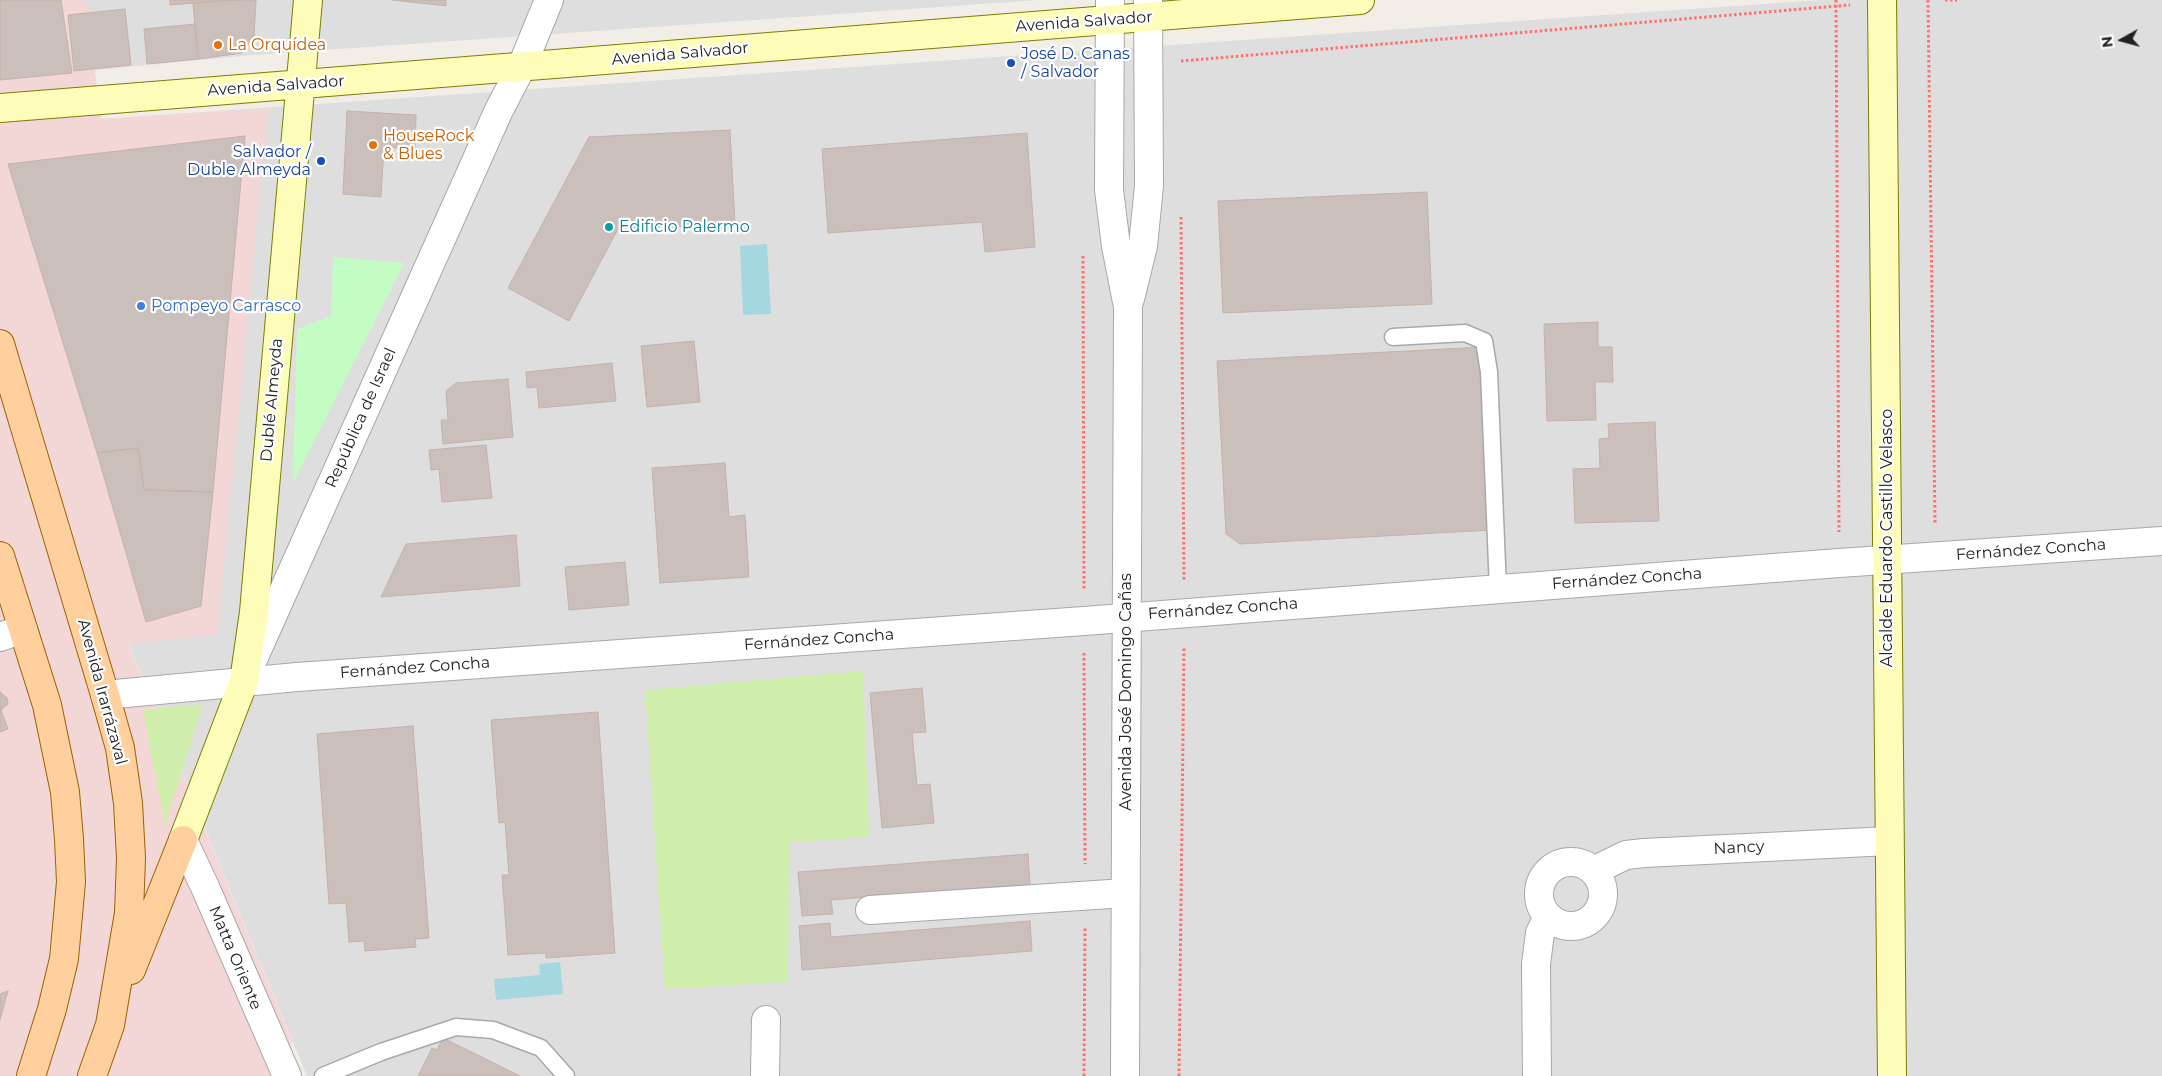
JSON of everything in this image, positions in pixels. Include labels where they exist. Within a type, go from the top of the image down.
[{"type":"main road","name":"Dublé Almeyda","points":[[244,681],[255,603],[308,0]]},
{"type":"main road","name":"Avenida Salvador","points":[[0,108],[522,66],[1110,10],[1360,0]]},
{"type":"main road","name":"Alcalde Eduardo Castillo Velasco","points":[[1882,0],[1892,1076]]},
{"type":"main road","name":"Avenida Irarrázaval","points":[[0,344],[120,748],[128,803],[131,858],[129,913],[110,1025],[92,1076]]},
{"type":"main road","points":[[0,556],[12,633],[47,705],[65,792],[71,882],[64,959],[52,1009],[31,1076]]},
{"type":"main road","name":"República de Israel","points":[[183,840],[244,681]]},
{"type":"main road","points":[[110,1025],[183,840]]},
{"type":"street","name":"República de Israel","points":[[244,681],[495,120],[522,66],[549,0]]},
{"type":"street","name":"Avenida José Domingo Cañas","points":[[1128,308],[1143,246],[1149,186],[1148,8]]},
{"type":"street","name":"Avenida José Domingo Cañas","points":[[1110,10],[1109,190],[1116,246],[1128,308],[1125,1076]]},
{"type":"street","name":"Fernández Concha","points":[[105,695],[244,681],[1084,621],[1839,563],[2162,541]]},
{"type":"street","name":"Matta Oriente","points":[[183,840],[287,1076]]},
{"type":"street","name":"Nancy","points":[[1593,871],[1626,855],[1644,853],[1889,841]]},
{"type":"street","points":[[1576,862],[1585,865],[1593,871],[1603,891],[1602,902],[1597,913],[1589,921],[1568,927],[1557,924],[1548,917],[1539,900],[1539,890],[1548,872],[1556,866],[1576,862]]},
{"type":"street","points":[[870,910],[1085,895],[1125,894]]},
{"type":"street","points":[[1537,1076],[1536,964],[1540,933],[1548,917]]},
{"type":"street","points":[[765,1076],[766,1020]]},
{"type":"lane","points":[[1393,337],[1465,333],[1484,341],[1489,372],[1498,589]]},
{"type":"lane","points":[[323,1076],[381,1052],[456,1027],[493,1030],[541,1048],[566,1076]]},
{"type":"path","points":[[1836,0],[1839,563]]},
{"type":"path","points":[[1928,0],[1936,556]]},
{"type":"path","points":[[1945,0],[1957,0]]},
{"type":"path","points":[[1180,71],[1180,61],[1836,6]]},
{"type":"path","points":[[1179,1076],[1184,613],[1181,209]]},
{"type":"path","points":[[1083,247],[1084,1076]]},
{"type":"shaded area","points":[[0,0],[1039,0],[253,55],[0,79]]},
{"type":"shaded area","points":[[0,0],[86,0],[101,119],[268,109],[217,635],[128,644],[292,1041],[278,1076],[0,1076]]},
{"type":"shaded area","points":[[1821,0],[2162,0],[2162,1076],[307,1076],[128,643],[0,126]]},
{"type":"green space","points":[[333,257],[404,263],[293,483],[297,329],[331,316]]},
{"type":"green space","points":[[863,671],[869,837],[789,842],[788,982],[665,989],[645,690]]},
{"type":"green space","points":[[203,704],[165,825],[143,710]]},
{"type":"water","points":[[767,244],[771,314],[743,315],[740,246]]},
{"type":"water","points":[[560,962],[563,994],[496,1000],[494,979],[540,975],[539,964]]},
{"type":"building","points":[[0,0],[61,0],[72,73],[0,80]]},
{"type":"building","points":[[170,0],[237,0],[170,5]]},
{"type":"building","points":[[256,0],[254,36],[242,53],[198,59],[193,3]]},
{"type":"building","points":[[392,0],[446,0],[446,6]]},
{"type":"building","points":[[125,9],[131,65],[74,71],[68,15]]},
{"type":"building","points":[[195,24],[198,59],[147,64],[144,29]]},
{"type":"building","points":[[347,111],[416,115],[415,149],[384,147],[381,197],[343,194]]},
{"type":"building","name":"Edificio Palermo","points":[[730,130],[735,224],[618,229],[569,321],[508,288],[589,137]]},
{"type":"building","points":[[1027,133],[1035,247],[985,252],[982,222],[828,233],[822,149]]},
{"type":"building","name":"Pompeyo Carrasco","points":[[245,136],[213,492],[144,490],[138,448],[97,453],[8,164]]},
{"type":"building","points":[[1427,192],[1432,304],[1223,313],[1218,201]]},
{"type":"building","points":[[1598,322],[1598,347],[1612,347],[1613,382],[1595,382],[1596,420],[1547,421],[1544,324]]},
{"type":"building","points":[[694,341],[700,402],[647,407],[641,346]]},
{"type":"building","points":[[1482,347],[1492,530],[1240,544],[1226,534],[1217,361]]},
{"type":"building","points":[[612,363],[616,401],[539,408],[537,387],[527,388],[526,372]]},
{"type":"building","points":[[508,379],[513,437],[443,444],[441,420],[448,420],[446,391],[456,383]]},
{"type":"building","points":[[1655,422],[1659,521],[1575,523],[1573,469],[1600,468],[1599,439],[1609,438],[1608,424]]},
{"type":"building","points":[[486,445],[492,498],[442,502],[439,469],[431,470],[429,450]]},
{"type":"building","points":[[138,448],[144,490],[213,492],[201,606],[146,622],[97,453]]},
{"type":"building","points":[[725,463],[729,517],[745,515],[749,577],[660,583],[652,468]]},
{"type":"building","points":[[516,535],[520,586],[381,597],[406,544]]},
{"type":"building","points":[[625,562],[629,605],[569,610],[565,567]]},
{"type":"building","points":[[922,688],[926,732],[912,733],[917,785],[930,784],[934,823],[882,828],[870,693]]},
{"type":"building","points":[[0,692],[7,698],[8,704],[1,710],[8,729],[0,732]]},
{"type":"building","points":[[598,712],[615,953],[546,958],[546,953],[508,955],[502,875],[509,875],[505,822],[499,823],[491,720]]},
{"type":"building","points":[[413,726],[429,938],[415,939],[416,947],[365,951],[364,941],[349,942],[346,903],[329,904],[317,734]]},
{"type":"building","points":[[1028,854],[1030,884],[831,900],[833,914],[802,916],[798,872]]},
{"type":"building","points":[[1030,921],[1032,951],[802,970],[799,926],[830,923],[831,937]]},
{"type":"building","points":[[8,991],[0,1020],[0,994]]},
{"type":"building","points":[[443,1038],[520,1076],[418,1076],[432,1048],[437,1050]]},
{"type":"place","name":"La Orquídea","points":[[218,45]]},
{"type":"place","name":"José D. Canas / Salvador","points":[[1011,63]]},
{"type":"place","name":"HouseRock & Blues","points":[[373,145]]},
{"type":"place","name":"Salvador / Duble Almeyda","points":[[321,161]]},
{"type":"place","name":"Edificio Palermo","points":[[609,227]]},
{"type":"place","name":"Pompeyo Carrasco","points":[[141,306]]}]
